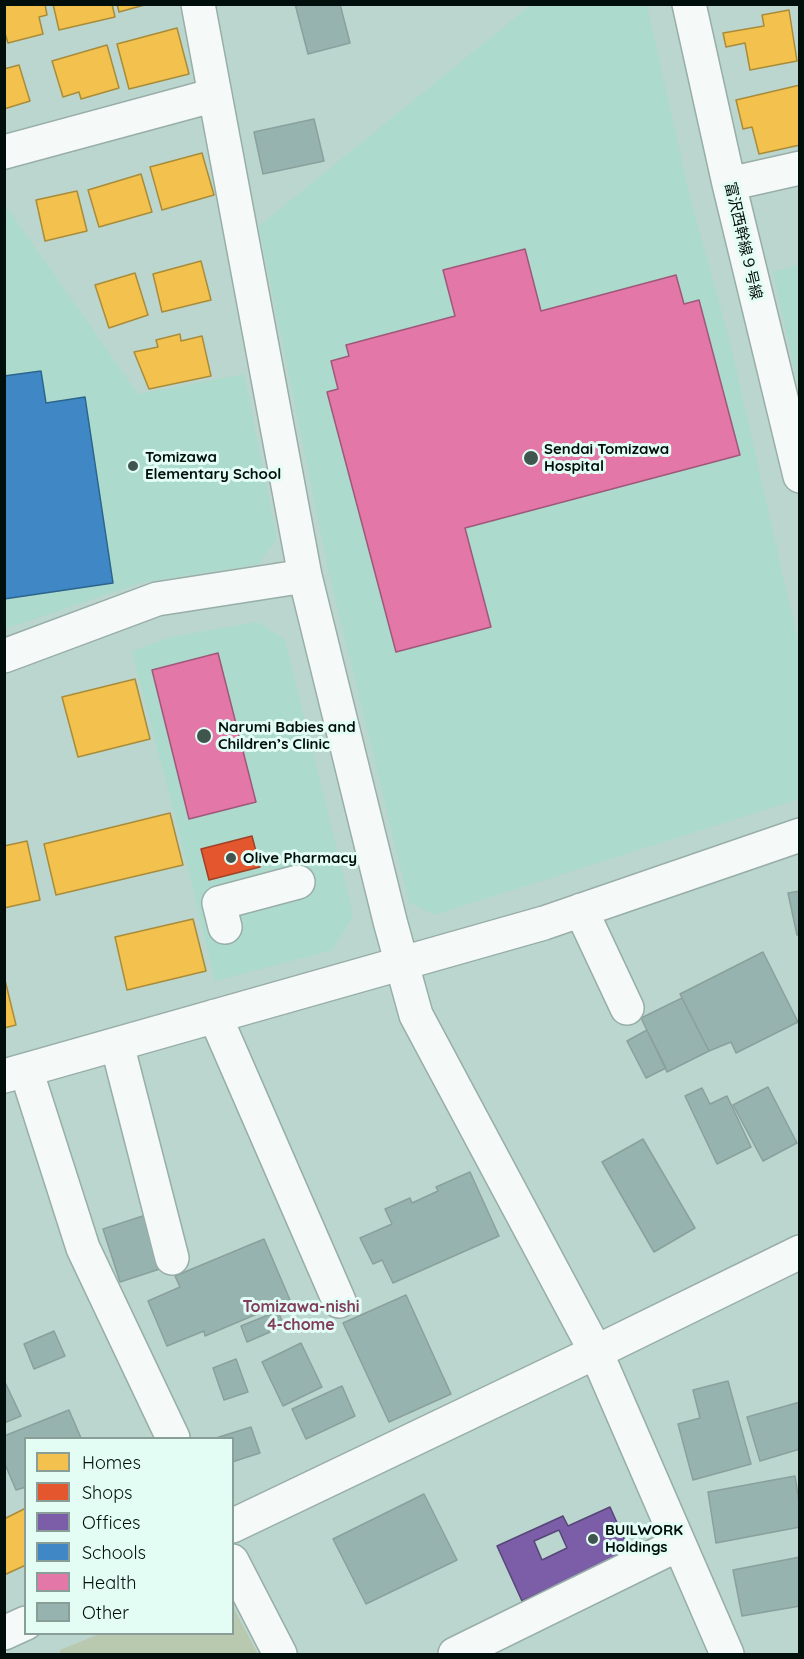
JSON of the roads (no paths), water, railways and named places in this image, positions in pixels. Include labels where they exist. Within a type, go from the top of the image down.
[{"type":"street","points":[[198,4],[305,576],[416,1015],[596,1352],[727,1654]]},
{"type":"street","name":"富沢西幹線９号線","points":[[689,4],[729,184],[800,476]]},
{"type":"street","points":[[4,152],[215,96]]},
{"type":"street","points":[[729,184],[800,168]]},
{"type":"street","points":[[4,656],[157,599],[305,576]]},
{"type":"street","points":[[173,1437],[83,1248],[15,1073],[544,923],[800,835]]},
{"type":"street","points":[[225,927],[219,903],[298,882]]},
{"type":"street","points":[[581,910],[627,1008]]},
{"type":"street","points":[[215,1016],[339,1301]]},
{"type":"street","points":[[117,1044],[172,1258]]},
{"type":"street","points":[[234,1525],[800,1252]]},
{"type":"street","points":[[455,1654],[679,1544]]},
{"type":"street","points":[[234,1564],[280,1654]]},
{"type":"street","points":[[4,1633],[24,1624]]},
{"type":"place","name":"Sendai Tomizawa Hospital","points":[[531,458]]},
{"type":"place","name":"Tomizawa Elementary School","points":[[133,466]]},
{"type":"place","name":"Narumi Babies and Children’s Clinic","points":[[204,736]]},
{"type":"place","name":"Olive Pharmacy","points":[[231,858]]},
{"type":"place","name":"BUILWORK Holdings","points":[[593,1539]]},
{"type":"district","name":"Tomizawa-nishi 4-chome","points":[[301,1316]]}]
